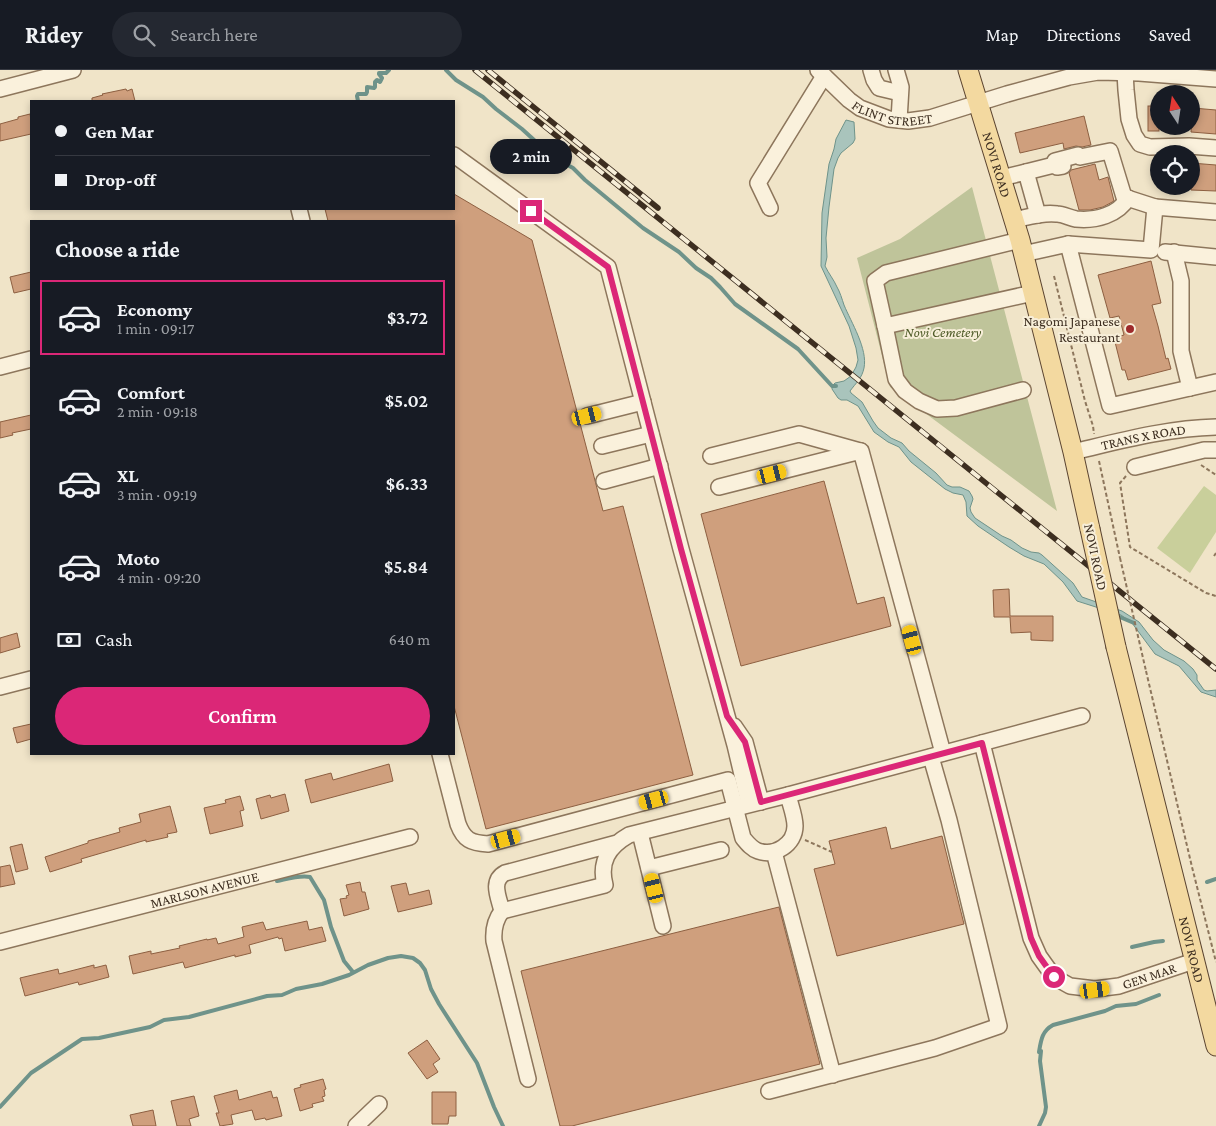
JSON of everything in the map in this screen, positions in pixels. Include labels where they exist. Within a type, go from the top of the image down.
[{"type":"main road","name":"NOVI ROAD","points":[[968,70],[1022,247],[1034,293],[1073,452],[1116,647],[1215,1041]]},
{"type":"street","points":[[0,89],[73,70]]},
{"type":"street","points":[[871,70],[879,88],[900,93]]},
{"type":"street","points":[[896,70],[901,87],[898,120]]},
{"type":"street","name":"FLINT STREET","points":[[821,73],[855,105],[877,115],[908,121],[930,118],[1069,77],[1109,71],[1216,79]]},
{"type":"street","points":[[1125,72],[1130,119],[1134,135],[1140,144],[1150,147],[1189,146],[1216,148]]},
{"type":"street","points":[[770,208],[758,183],[821,73]]},
{"type":"street","points":[[1001,178],[1054,165],[1057,167],[1079,162],[1080,157],[1110,151],[1124,197],[1155,207],[1216,212]]},
{"type":"street","points":[[455,156],[608,267],[727,716],[745,742],[748,805],[744,838],[756,850],[774,852],[789,842],[795,826],[788,795]]},
{"type":"street","points":[[1026,172],[1038,215]]},
{"type":"street","points":[[1014,220],[1038,215],[1057,214],[1077,219],[1098,217],[1116,212],[1128,198]]},
{"type":"street","points":[[1152,250],[1155,207]]},
{"type":"street","points":[[1068,244],[1110,406],[1216,382]]},
{"type":"street","points":[[1023,390],[956,408],[937,410],[905,392],[896,379],[876,281],[886,273],[1022,247],[1068,244],[1216,257]]},
{"type":"street","points":[[1174,252],[1181,281],[1181,351],[1190,388]]},
{"type":"street","points":[[885,326],[1034,293]]},
{"type":"street","points":[[0,367],[30,360]]},
{"type":"street","points":[[587,416],[643,402]]},
{"type":"street","name":"TRANS X ROAD","points":[[1073,452],[1172,431],[1196,427],[1216,427]]},
{"type":"street","points":[[602,446],[652,434]]},
{"type":"street","points":[[711,456],[799,434],[861,451]]},
{"type":"street","points":[[1135,466],[1204,450],[1216,450]]},
{"type":"street","points":[[719,488],[861,451]]},
{"type":"street","points":[[769,1090],[935,1048],[998,1026],[949,820],[937,755],[861,451]]},
{"type":"street","points":[[604,480],[660,466]]},
{"type":"street","points":[[0,687],[30,679]]},
{"type":"street","points":[[528,1079],[494,941],[493,932],[495,924],[497,917],[502,911],[605,885],[603,873],[605,860],[612,847],[629,836],[1082,716]]},
{"type":"street","name":"GEN MAR","points":[[982,743],[1031,938],[1039,956],[1054,977],[1070,986],[1095,990],[1119,986],[1194,961]]},
{"type":"street","points":[[440,755],[462,834],[469,840],[478,843],[488,844],[728,780],[748,805]]},
{"type":"street","points":[[640,833],[663,926]]},
{"type":"street","name":"MARLSON AVENUE","points":[[0,942],[410,838]]},
{"type":"street","points":[[502,911],[496,889],[501,875],[617,843]]},
{"type":"street","points":[[649,868],[721,850]]},
{"type":"street","points":[[774,852],[833,1075]]},
{"type":"street","points":[[356,1126],[379,1104]]},
{"type":"path","points":[[1054,276],[1085,402],[1093,426],[1120,558],[1216,962]]},
{"type":"path","points":[[1135,466],[1120,483],[1130,547],[1206,593],[1216,596]]},
{"type":"path","points":[[1214,556],[1216,552]]},
{"type":"path","points":[[793,834],[832,852]]},
{"type":"green space","name":"Novi Cemetery","points":[[972,187],[1057,511],[890,387],[857,258],[900,239]]},
{"type":"green space","points":[[1204,486],[1216,495],[1216,532],[1190,573],[1157,548]]},
{"type":"water","points":[[846,120],[854,122],[855,139],[841,153],[834,169],[826,238],[827,257],[825,266],[839,291],[864,353],[863,372],[850,391],[851,393],[862,402],[878,428],[891,438],[902,443],[947,485],[969,491],[973,499],[970,508],[975,518],[1022,548],[1042,555],[1073,583],[1082,597],[1122,611],[1139,622],[1153,640],[1164,650],[1184,661],[1193,669],[1197,675],[1197,680],[1204,690],[1216,690],[1216,697],[1201,692],[1179,666],[1155,654],[1132,623],[1121,615],[1077,601],[1063,582],[1044,564],[1024,556],[978,526],[967,516],[966,502],[963,495],[945,489],[911,462],[899,447],[874,432],[858,406],[847,400],[841,400],[832,389],[835,383],[844,381],[851,376],[858,360],[849,326],[821,266],[822,213],[829,164],[836,139]]},
{"type":"building","points":[[132,89],[135,100],[92,100],[92,98],[102,94]]},
{"type":"building","points":[[1148,106],[1150,106],[1150,131],[1148,131]]},
{"type":"building","points":[[1200,109],[1216,110],[1216,134],[1200,133]]},
{"type":"building","points":[[30,114],[30,134],[0,141],[0,124],[18,119],[18,117]]},
{"type":"building","points":[[1084,116],[1091,145],[1064,149],[1063,143],[1020,153],[1015,133]]},
{"type":"building","points":[[1095,164],[1099,180],[1108,177],[1114,201],[1103,207],[1079,210],[1069,173],[1071,170]]},
{"type":"building","points":[[1200,164],[1216,165],[1216,191],[1200,190]]},
{"type":"building","points":[[455,195],[532,240],[603,511],[623,506],[693,775],[486,829],[455,710],[455,220],[328,220],[325,210],[455,210]]},
{"type":"building","points":[[1151,261],[1161,303],[1152,305],[1166,359],[1168,358],[1171,369],[1128,380],[1125,370],[1122,370],[1114,338],[1124,335],[1119,316],[1110,318],[1098,275]]},
{"type":"building","points":[[30,272],[30,289],[14,293],[10,277]]},
{"type":"building","points":[[30,415],[30,429],[0,438],[0,422]]},
{"type":"building","points":[[824,481],[857,604],[884,597],[891,626],[741,666],[701,514]]},
{"type":"building","points":[[1009,589],[1010,616],[1053,616],[1053,641],[1031,640],[1031,632],[1011,633],[1010,617],[994,617],[993,590]]},
{"type":"building","points":[[17,633],[20,647],[0,653],[0,638]]},
{"type":"building","points":[[30,724],[30,739],[17,743],[13,728]]},
{"type":"building","points":[[389,764],[393,781],[311,803],[305,780],[331,773],[333,780]]},
{"type":"building","points":[[285,794],[289,811],[261,819],[256,799],[270,795],[271,798]]},
{"type":"building","points":[[240,796],[244,810],[240,811],[243,826],[210,834],[204,808],[226,803],[225,800]]},
{"type":"building","points":[[170,806],[177,832],[167,834],[168,837],[146,842],[146,840],[81,859],[82,862],[50,872],[45,857],[88,843],[88,841],[120,832],[119,828],[141,822],[139,814]]},
{"type":"building","points":[[886,827],[891,849],[942,836],[964,924],[837,956],[814,869],[835,864],[829,841]]},
{"type":"building","points":[[22,844],[28,869],[16,872],[10,847]]},
{"type":"building","points":[[10,865],[15,884],[0,887],[0,867]]},
{"type":"building","points":[[360,882],[362,892],[365,892],[369,909],[344,916],[340,899],[347,898],[346,896],[349,895],[346,885]]},
{"type":"building","points":[[406,883],[409,895],[429,890],[432,904],[398,912],[391,886]]},
{"type":"building","points":[[779,907],[820,1064],[572,1126],[560,1126],[521,971]]},
{"type":"building","points":[[307,921],[309,930],[322,927],[326,941],[285,951],[282,938],[279,939],[278,937],[249,945],[251,953],[235,957],[235,955],[185,968],[183,962],[133,974],[129,956],[151,951],[151,954],[180,948],[179,946],[207,939],[216,938],[218,944],[244,937],[242,927],[263,922],[266,930]]},
{"type":"building","points":[[94,965],[94,968],[106,965],[109,977],[79,985],[78,982],[25,996],[20,978],[58,969],[59,974]]},
{"type":"building","points":[[427,1040],[440,1059],[433,1064],[438,1072],[427,1079],[408,1053]]},
{"type":"building","points":[[323,1079],[326,1089],[324,1090],[325,1096],[322,1097],[324,1101],[312,1104],[313,1107],[300,1111],[294,1089],[301,1087],[300,1085]]},
{"type":"building","points":[[237,1090],[239,1100],[271,1091],[273,1098],[277,1097],[282,1116],[266,1120],[265,1118],[255,1120],[252,1110],[231,1115],[233,1124],[220,1126],[216,1113],[219,1113],[214,1096]]},
{"type":"building","points":[[432,1092],[456,1092],[456,1116],[449,1116],[448,1124],[432,1124]]},
{"type":"building","points":[[194,1096],[199,1116],[189,1119],[191,1126],[177,1126],[171,1101]]},
{"type":"building","points":[[153,1110],[156,1126],[133,1126],[130,1115]]},
{"type":"waterway","points":[[358,100],[358,94],[366,94],[367,87],[374,88],[375,82],[377,80],[380,82],[382,78],[379,73],[386,73],[389,70]]},
{"type":"waterway","points":[[446,70],[456,80],[483,97],[544,149],[573,168],[643,228],[679,252],[696,268],[711,278],[735,304],[798,349],[832,386],[836,386]]},
{"type":"waterway","points":[[1115,615],[1134,623]]},
{"type":"waterway","points":[[277,881],[297,877],[310,877],[324,900],[331,927],[344,961],[353,972]]},
{"type":"waterway","points":[[1207,882],[1216,879]]},
{"type":"waterway","points":[[1132,947],[1163,941]]},
{"type":"waterway","points":[[0,1107],[31,1073],[82,1039],[99,1038],[150,1027],[164,1020],[189,1017],[267,996],[282,995],[296,989],[322,984],[349,975],[368,965],[388,958],[401,956],[413,958],[425,970],[431,989],[439,1004],[477,1063],[503,1126]]},
{"type":"waterway","points":[[1039,1126],[1046,1107],[1040,1061],[1041,1051],[1039,1052],[1041,1040],[1046,1030],[1053,1025],[1105,1011],[1116,1006],[1136,1004],[1159,995]]},
{"type":"railway","points":[[475,70],[1216,669]]},
{"type":"railway","points":[[488,70],[658,208]]},
{"type":"place","name":"Nagomi Japanese Restaurant","points":[[1130,329]]},
{"type":"route","points":[[531,211],[608,267],[681,549],[727,716],[745,742],[761,802],[982,743],[1031,938],[1039,956],[1054,977]]}]
